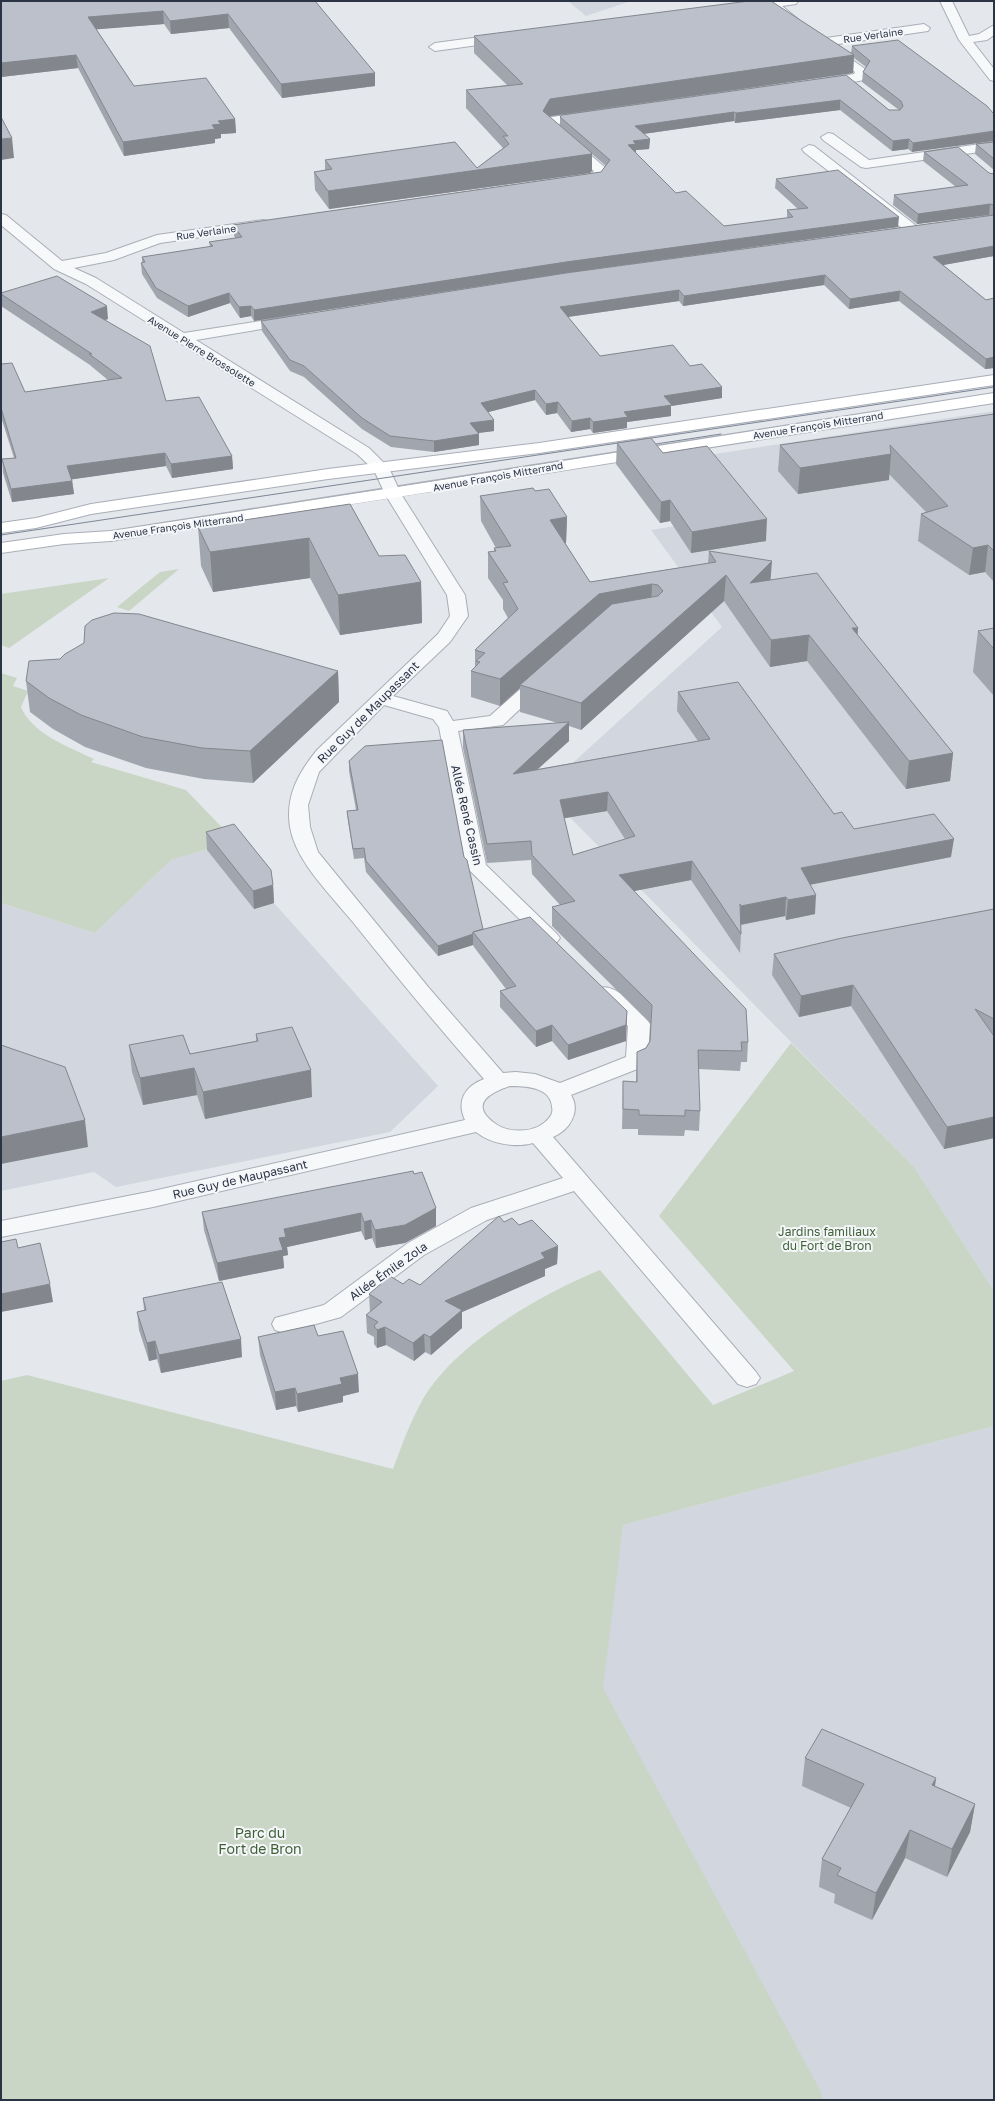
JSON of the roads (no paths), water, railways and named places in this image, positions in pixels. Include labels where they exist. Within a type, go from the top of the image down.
[{"type":"street","points":[[756,6],[792,1]]},
{"type":"street","points":[[946,1],[965,40],[994,77]]},
{"type":"street","name":"Rue Verlaine","points":[[771,4],[862,71],[859,77],[849,79]]},
{"type":"street","name":"Rue Verlaine","points":[[823,42],[924,28]]},
{"type":"street","points":[[965,40],[983,36],[994,29]]},
{"type":"street","points":[[435,47],[513,37]]},
{"type":"street","points":[[810,84],[849,79],[860,88]]},
{"type":"street","points":[[564,182],[595,178],[602,171],[551,128],[556,120],[604,114]]},
{"type":"street","points":[[828,137],[866,164],[994,146]]},
{"type":"street","points":[[809,149],[914,231]]},
{"type":"street","points":[[960,151],[972,160]]},
{"type":"street","name":"Avenue Pierre Brossolette","points":[[1,218],[59,266],[91,281],[363,451],[381,468],[393,494]]},
{"type":"street","name":"Rue Verlaine","points":[[59,266],[109,257],[157,238],[274,222]]},
{"type":"street","points":[[874,236],[929,229]]},
{"type":"street","points":[[180,338],[308,318]]},
{"type":"street","name":"Avenue François Mitterrand","points":[[1,528],[36,523],[91,509],[381,468],[539,448],[994,380]]},
{"type":"street","name":"Avenue François Mitterrand","points":[[1,548],[64,539],[111,536],[393,494],[548,467],[994,398]]},
{"type":"street","name":"Rue Guy de Maupassant","points":[[393,494],[456,595],[459,616],[444,638],[380,698],[324,754],[310,771],[298,805],[300,827],[308,853],[421,993],[498,1081]]},
{"type":"street","points":[[380,698],[440,715],[448,727],[496,721],[553,670]]},
{"type":"street","name":"Allée René Cassin","points":[[448,727],[476,867],[566,954]]},
{"type":"street","points":[[557,1092],[637,1061],[639,1024],[594,981]]},
{"type":"street","points":[[508,1079],[531,1080],[550,1087],[557,1092],[562,1100],[564,1108],[562,1116],[558,1124],[539,1135],[517,1138],[505,1137],[485,1130],[472,1116],[471,1108],[473,1099],[487,1086],[498,1081],[508,1079]]},
{"type":"street","name":"Rue Guy de Maupassant","points":[[1,1229],[153,1199],[478,1124]]},
{"type":"street","points":[[539,1135],[747,1378]]},
{"type":"street","name":"Allée Émile Zola","points":[[284,1324],[332,1311],[416,1249],[479,1214],[579,1181]]},
{"type":"tram line","points":[[1,535],[994,387]]},
{"type":"tram line","points":[[656,444],[721,434]]},
{"type":"park label","name":"Jardins familiaux du Fort de Bron","points":[[827,1238]]},
{"type":"park label","name":"Parc du Fort de Bron","points":[[260,1840]]}]
